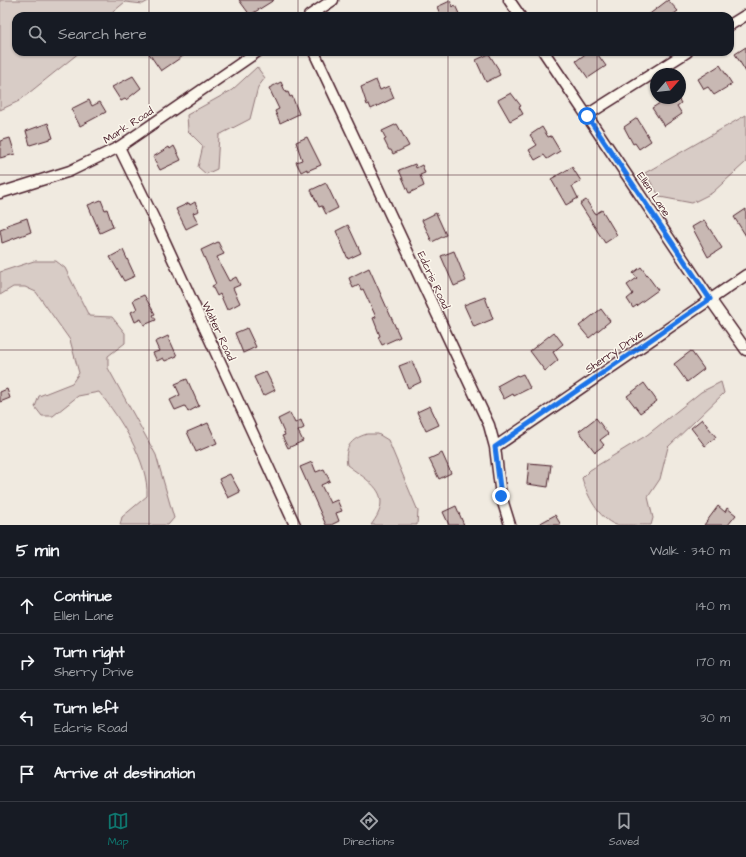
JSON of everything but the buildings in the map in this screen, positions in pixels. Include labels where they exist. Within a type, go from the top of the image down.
[{"type":"street","points":[[315,12],[332,0]]},
{"type":"street","points":[[509,0],[517,12]]},
{"type":"street","points":[[734,22],[746,15]]},
{"type":"street","name":"Mark Road","points":[[0,193],[70,171],[119,147],[251,56]]},
{"type":"street","name":"Edcris Road","points":[[316,56],[489,425],[495,447],[501,496],[510,525]]},
{"type":"street","name":"Ellen Lane","points":[[547,56],[746,350]]},
{"type":"street","points":[[587,116],[681,56]]},
{"type":"street","name":"Walter Road","points":[[119,147],[160,230],[295,525]]},
{"type":"street","name":"Sherry Drive","points":[[495,447],[746,275]]},
{"type":"shaded area","points":[[0,0],[150,0],[143,4],[125,2],[113,12],[12,12],[12,56],[75,56],[19,101],[0,110]]},
{"type":"shaded area","points":[[257,67],[265,78],[258,87],[250,119],[219,135],[217,169],[206,174],[198,167],[203,146],[188,131],[187,115],[232,90]]},
{"type":"shaded area","points":[[746,115],[746,162],[712,193],[692,203],[660,197],[645,173]]},
{"type":"shaded area","points":[[34,261],[56,261],[65,268],[89,316],[112,317],[125,333],[125,343],[108,356],[108,368],[156,455],[174,518],[168,525],[120,525],[122,517],[147,496],[146,483],[143,469],[132,441],[116,414],[99,392],[78,396],[53,416],[42,416],[35,407],[39,396],[72,383],[79,373],[70,340],[36,292],[25,287],[13,287],[0,295],[0,272]]},
{"type":"shaded area","points":[[721,382],[724,393],[668,447],[660,479],[648,497],[653,518],[651,525],[616,525],[610,522],[594,505],[582,478],[590,470],[647,435],[701,392]]},
{"type":"shaded area","points":[[367,434],[378,434],[388,440],[418,511],[417,525],[371,525],[378,514],[381,505],[380,497],[377,490],[371,484],[347,465],[346,459],[346,454],[352,442]]},
{"type":"route","points":[[501,496],[495,447],[710,299],[587,116]]}]
